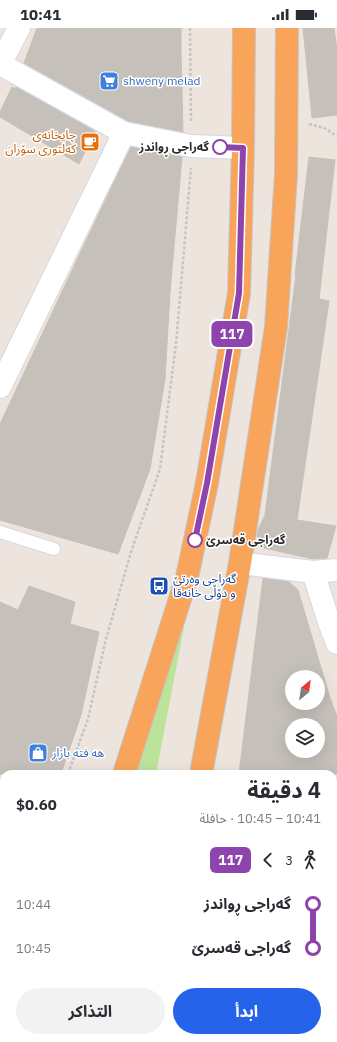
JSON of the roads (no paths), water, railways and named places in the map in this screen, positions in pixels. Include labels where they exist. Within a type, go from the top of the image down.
[{"type":"highway","points":[[125,770],[187,577],[207,483],[239,293],[243,148],[244,28]]},
{"type":"highway","points":[[202,770],[240,563],[276,327],[286,174],[287,28]]},
{"type":"street","points":[[19,28],[0,64],[124,132],[191,146],[243,148]]},
{"type":"street","points":[[0,387],[124,132]]},
{"type":"street","points":[[240,563],[313,572],[337,570]]},
{"type":"street","points":[[313,572],[337,643]]},
{"type":"lane","points":[[0,532],[54,549]]},
{"type":"place","name":"shweny melad","points":[[109,81]]},
{"type":"place","name":"چایخانەی کەلتوری سۆران","points":[[90,142]]},
{"type":"place","name":"گەراجی ڕواندز","points":[[220,147]]},
{"type":"place","name":"گەراجی قەسرێ","points":[[195,540]]},
{"type":"place","name":"گەراجی وەرتێ و دۆڵی خانەقا","points":[[159,586]]},
{"type":"place","name":"هه فته بازار","points":[[38,753]]}]
